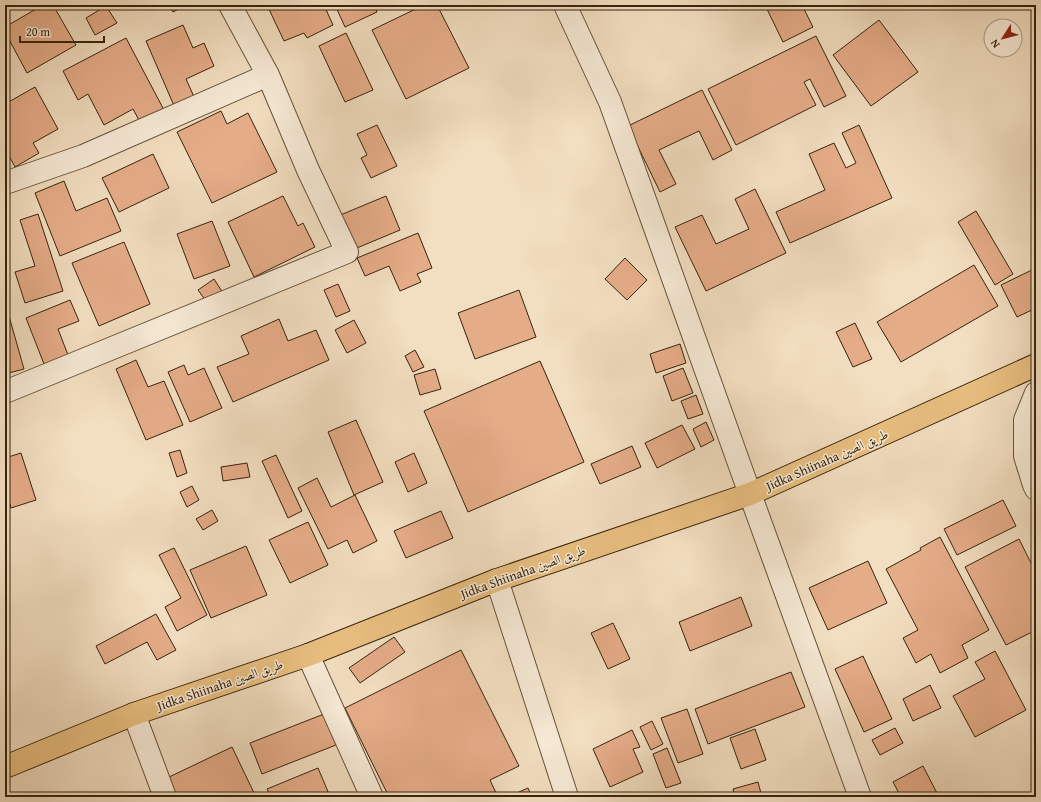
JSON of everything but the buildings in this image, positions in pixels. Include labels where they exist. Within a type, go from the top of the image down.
[{"type":"main road","name":"Jidka Shiinaha طريق الصين","points":[[5,767],[134,714],[308,655],[497,580],[750,494],[1036,366]]},
{"type":"street","points":[[5,392],[348,252],[308,170],[268,75],[230,5]]},
{"type":"street","points":[[565,5],[610,102],[860,797]]},
{"type":"street","points":[[5,183],[83,156],[268,75]]},
{"type":"street","points":[[1036,393],[1025,420],[1024,456],[1036,489]]},
{"type":"street","points":[[497,580],[567,797]]},
{"type":"street","points":[[308,655],[372,797]]},
{"type":"street","points":[[134,714],[164,797]]}]
